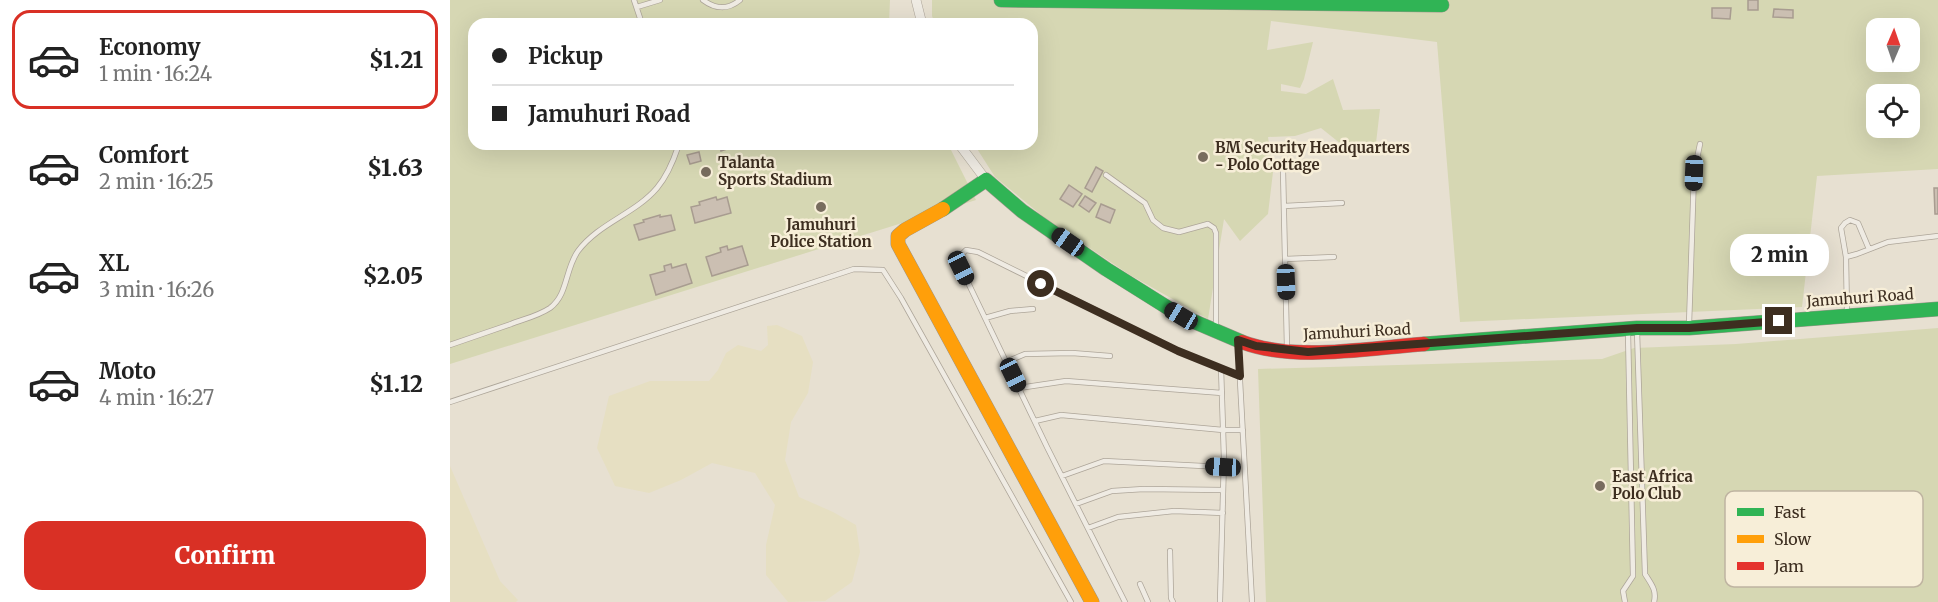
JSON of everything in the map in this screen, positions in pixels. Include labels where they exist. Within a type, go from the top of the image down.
[{"type":"street","points":[[916,0],[920,18]]},
{"type":"street","points":[[1001,0],[1442,5]]},
{"type":"street","points":[[964,150],[987,180],[936,214],[905,230],[898,236],[898,244],[1092,602]]},
{"type":"street","name":"Jamuhuri Road","points":[[987,180],[1022,211],[1106,269],[1181,316],[1216,333],[1256,346],[1287,351],[1308,352],[1633,329],[1689,328],[1938,309]]},
{"type":"lane","points":[[634,0],[640,18]]},
{"type":"lane","points":[[637,7],[660,0]]},
{"type":"lane","points":[[703,0],[712,6],[721,8],[740,0]]},
{"type":"lane","points":[[1689,328],[1694,173],[1700,144]]},
{"type":"lane","points":[[450,345],[536,316],[555,304],[560,298],[568,271],[577,253],[592,235],[636,206],[656,189],[668,173],[677,150]]},
{"type":"lane","points":[[1283,170],[1287,351]]},
{"type":"lane","points":[[1106,175],[1145,203],[1153,220],[1162,228],[1179,231],[1208,224],[1214,228],[1216,233],[1216,333]]},
{"type":"lane","points":[[1284,206],[1342,203]]},
{"type":"lane","points":[[1847,316],[1846,257],[1841,228],[1845,223],[1850,220],[1858,223],[1869,249]]},
{"type":"lane","points":[[1846,257],[1888,242],[1938,236]]},
{"type":"lane","points":[[1125,602],[961,268],[960,256],[966,250],[978,252],[1178,351],[1240,376]]},
{"type":"lane","points":[[1285,259],[1334,257]]},
{"type":"lane","points":[[450,402],[854,269],[883,270],[1071,602]]},
{"type":"lane","points":[[985,318],[1011,311],[1033,309]]},
{"type":"lane","points":[[1625,602],[1623,591],[1633,576],[1633,329]]},
{"type":"lane","points":[[1633,329],[1645,574],[1656,593],[1654,602]]},
{"type":"lane","points":[[1238,340],[1251,602]]},
{"type":"lane","points":[[1006,362],[1025,354],[1072,353],[1110,356]]},
{"type":"lane","points":[[1220,602],[1223,513],[1221,368]]},
{"type":"lane","points":[[1019,388],[1066,381],[1222,393]]},
{"type":"lane","points":[[1035,421],[1061,416],[1243,430]]},
{"type":"lane","points":[[1062,476],[1104,461],[1223,467]]},
{"type":"lane","points":[[1076,504],[1112,491],[1223,490]]},
{"type":"lane","points":[[1088,528],[1118,517],[1174,511],[1223,513]]},
{"type":"lane","points":[[1170,551],[1172,602]]},
{"type":"lane","points":[[1140,584],[1148,602]]},
{"type":"shaded area","points":[[777,325],[802,336],[813,362],[808,393],[791,422],[785,460],[799,497],[856,525],[860,552],[852,582],[825,601],[788,602],[766,575],[766,545],[775,505],[755,473],[712,463],[681,480],[649,493],[615,486],[597,448],[609,396],[650,381],[709,381],[718,370],[726,353],[738,345],[761,351],[768,345],[767,326]]},
{"type":"shaded area","points":[[450,466],[500,581],[518,600],[516,602],[450,602]]},
{"type":"green space","name":"Talanta Sports Stadium","points":[[450,0],[890,0],[889,18],[468,18],[468,150],[951,150],[976,200],[450,364]]},
{"type":"green space","points":[[932,0],[1938,0],[1938,169],[1817,176],[1802,307],[1460,322],[1437,42],[1271,21],[1267,50],[1313,42],[1300,88],[1281,84],[1281,91],[1306,94],[1333,79],[1343,110],[1380,109],[1376,143],[1346,148],[1321,128],[1295,136],[1268,137],[1273,172],[1268,214],[1240,241],[1224,219],[1208,319],[1130,275],[1045,218],[995,177],[978,150],[1038,150],[1038,18],[933,18]]},
{"type":"green space","name":"East Africa Polo Club","points":[[1938,328],[1938,602],[1266,602],[1258,369],[1602,359],[1634,348],[1736,344]]},
{"type":"building","points":[[1748,0],[1758,0],[1758,10],[1748,10]]},
{"type":"building","points":[[1712,8],[1731,8],[1730,19],[1712,18]]},
{"type":"building","points":[[1774,9],[1793,10],[1793,18],[1773,17]]},
{"type":"building","points":[[699,152],[701,161],[690,164],[687,155]]},
{"type":"building","points":[[1096,167],[1103,171],[1092,192],[1085,188]]},
{"type":"building","points":[[1069,185],[1082,194],[1073,207],[1060,199]]},
{"type":"building","points":[[1934,188],[1938,188],[1938,214],[1935,214]]},
{"type":"building","points":[[1085,196],[1096,203],[1089,212],[1079,205]]},
{"type":"building","points":[[716,197],[717,200],[727,197],[731,213],[695,223],[691,207]]},
{"type":"building","points":[[1101,204],[1115,210],[1110,223],[1096,217]]},
{"type":"building","points":[[660,215],[660,217],[671,215],[675,230],[639,240],[634,225]]},
{"type":"building","points":[[727,246],[728,250],[742,246],[748,265],[712,276],[706,257],[721,252],[720,248]]},
{"type":"building","points":[[671,264],[672,268],[686,264],[692,283],[656,295],[650,275],[665,271],[664,266]]},
{"type":"traffic: fast","points":[[1001,0],[1442,5]]},
{"type":"traffic: fast","points":[[943,209],[986,180],[1022,211],[1106,269],[1181,316],[1242,342]]},
{"type":"traffic: fast","points":[[1424,344],[1637,328],[1689,328],[1938,309]]},
{"type":"traffic: slow","points":[[943,209],[905,230],[898,236],[898,244],[1092,602]]},
{"type":"traffic: jam","points":[[1242,342],[1263,348],[1308,352],[1424,344]]},
{"type":"place","name":"BM Security Headquarters - Polo Cottage","points":[[1203,157]]},
{"type":"place","name":"Talanta Sports Stadium","points":[[706,172]]},
{"type":"place","name":"Jamuhuri Police Station","points":[[821,207]]},
{"type":"place","name":"East Africa Polo Club","points":[[1600,486]]},
{"type":"route","points":[[1041,284],[1178,351],[1240,376],[1238,340],[1256,346],[1308,352],[1637,328],[1689,328],[1779,321]]}]
